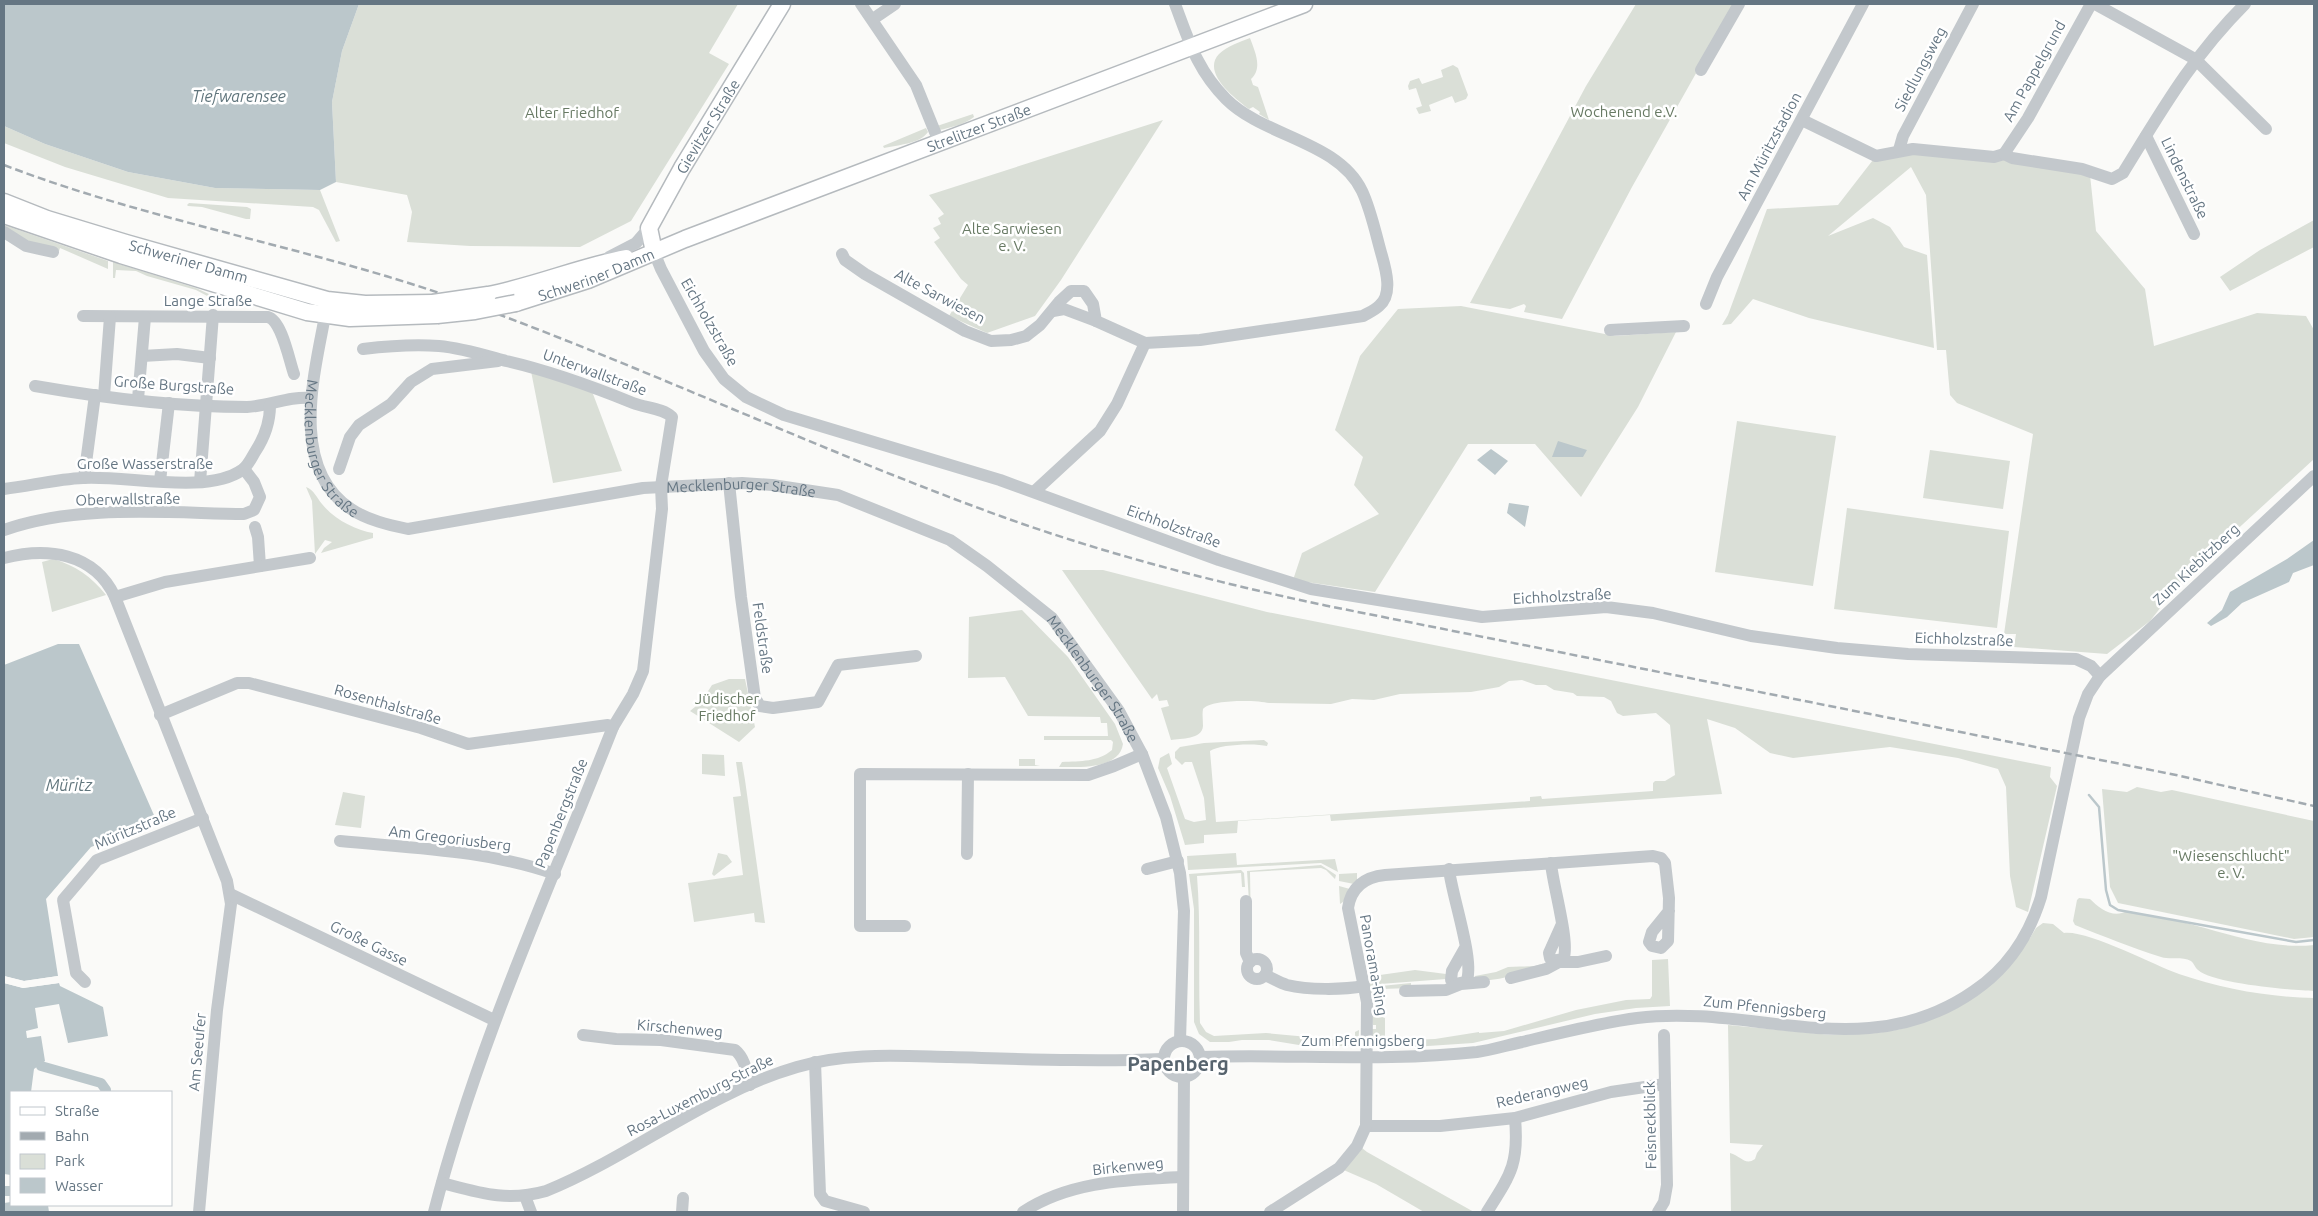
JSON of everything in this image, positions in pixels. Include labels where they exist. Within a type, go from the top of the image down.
[{"type":"main road","name":"Gievitzer Straße","points":[[649,228],[682,168],[782,4]]},
{"type":"main road","name":"Strelitzer Straße","points":[[654,252],[1304,4]]},
{"type":"main road","name":"Schweriner Damm","points":[[4,202],[47,218],[326,308],[365,304],[398,305],[440,302],[488,295],[508,291],[596,263],[654,252]]},
{"type":"main road","name":"Schweriner Damm","points":[[4,215],[121,255],[326,308],[374,318],[438,315],[475,311],[516,303],[588,280],[654,252]]},
{"type":"main road","points":[[649,228],[654,252]]},
{"type":"street","points":[[861,4],[916,85],[939,142]]},
{"type":"street","points":[[872,20],[895,4]]},
{"type":"street","points":[[1053,311],[1064,309],[1144,343],[1200,340],[1363,316],[1381,305],[1387,289],[1382,256],[1362,190],[1348,171],[1330,156],[1271,128],[1232,105],[1200,68],[1175,4]]},
{"type":"street","points":[[1701,70],[1739,4]]},
{"type":"street","name":"Am Müritzstadion","points":[[1706,304],[1717,276],[1863,4]]},
{"type":"street","name":"Siedlungsweg","points":[[1899,150],[1896,137],[1966,4]]},
{"type":"street","name":"Siedlungsweg","points":[[1899,150],[1903,136],[1973,4]]},
{"type":"street","name":"Am Pappelgrund","points":[[2004,154],[2028,118],[2091,4]]},
{"type":"street","points":[[2095,4],[2195,59],[2266,129]]},
{"type":"street","name":"Lindenstraße","points":[[2004,154],[2013,158],[2082,168],[2112,179],[2123,173],[2164,104],[2195,59],[2245,4]]},
{"type":"street","points":[[1802,120],[1876,156],[1899,150],[1913,149],[1994,158],[2004,154]]},
{"type":"street","name":"Lindenstraße","points":[[2146,136],[2194,234]]},
{"type":"street","points":[[596,263],[636,243],[649,228]]},
{"type":"street","points":[[4,232],[26,246],[53,252]]},
{"type":"street","name":"Eichholzstraße","points":[[654,252],[704,351],[724,379],[746,397],[784,414],[1035,491],[1220,560],[1311,589],[1482,617],[1606,606],[1653,613],[1751,636],[1838,648],[1908,654],[2076,659],[2091,666],[2100,676]]},
{"type":"street","name":"Alte Sarwiesen","points":[[842,254],[845,260],[865,274],[965,331],[991,340],[1011,340],[1026,336],[1071,291],[1084,291],[1093,304],[1096,321]]},
{"type":"street","name":"Mecklenburger Straße","points":[[326,308],[311,398],[311,435],[318,468],[330,489],[350,509],[383,524],[408,529],[661,486],[729,484],[772,486],[838,495],[950,540],[987,566],[1052,618],[1119,711],[1142,754],[1166,817],[1178,861],[1184,911],[1180,1040]]},
{"type":"street","points":[[200,482],[213,315]]},
{"type":"street","name":"Lange Straße","points":[[83,316],[213,315],[273,318],[279,326],[294,374]]},
{"type":"street","points":[[84,478],[100,395],[110,317]]},
{"type":"street","points":[[138,399],[145,317]]},
{"type":"street","points":[[1610,330],[1684,326]]},
{"type":"street","points":[[1035,491],[1100,430],[1118,404],[1144,343]]},
{"type":"street","name":"Unterwallstraße","points":[[363,349],[394,345],[440,346],[474,351],[530,366],[590,386],[646,408],[667,412],[672,417]]},
{"type":"street","points":[[142,356],[177,354],[210,358]]},
{"type":"street","name":"Unterwallstraße","points":[[339,469],[350,437],[359,425],[391,404],[411,382],[432,369],[506,360]]},
{"type":"street","name":"Große Burgstraße","points":[[34,386],[206,406],[270,405],[298,397],[311,398]]},
{"type":"street","points":[[160,481],[169,403]]},
{"type":"street","points":[[244,469],[267,431],[270,405]]},
{"type":"street","name":"Papenbergstraße","points":[[434,1212],[494,1020],[555,874],[613,727],[633,694],[643,671],[662,509],[661,486],[672,417]]},
{"type":"street","name":"Große Wasserstraße","points":[[4,489],[84,478],[200,482],[222,479],[244,469]]},
{"type":"street","name":"Oberwallstraße","points":[[4,530],[42,520],[94,514],[244,514],[254,510],[259,502],[260,492],[244,469]]},
{"type":"street","name":"Zum Kiebitzberg","points":[[2100,676],[2314,476]]},
{"type":"street","name":"Feldstraße","points":[[729,484],[742,606],[756,698],[760,706],[773,708],[818,702],[838,665],[916,656]]},
{"type":"street","points":[[255,527],[258,537],[260,566]]},
{"type":"street","points":[[4,558],[39,552],[72,557],[99,574],[106,581],[115,597],[160,715],[203,818],[230,894]]},
{"type":"street","points":[[115,597],[165,582],[310,558]]},
{"type":"street","name":"Zum Pfennigsberg","points":[[1200,1057],[1425,1057],[1481,1052],[1637,1018],[1687,1015],[1806,1028],[1854,1030],[1900,1024],[1943,1009],[1983,985],[2003,967],[2015,953],[2032,925],[2042,897],[2079,718],[2088,694],[2100,676]]},
{"type":"street","name":"Rosenthalstraße","points":[[160,715],[237,683],[249,683],[421,728],[468,744],[608,725],[613,727]]},
{"type":"street","points":[[905,926],[860,926],[860,774],[1088,775],[1142,754]]},
{"type":"street","points":[[967,854],[968,774]]},
{"type":"street","name":"Müritzstraße","points":[[85,982],[76,973],[63,900],[97,860],[203,818]]},
{"type":"street","name":"Am Gregoriusberg","points":[[340,841],[460,853],[532,866],[555,874]]},
{"type":"street","name":"Panorama-Ring","points":[[1366,1126],[1368,1010],[1348,915],[1349,902],[1360,883],[1375,876],[1653,856],[1661,858],[1666,868],[1669,911],[1668,941],[1661,948],[1649,948]]},
{"type":"street","points":[[1147,870],[1178,861]]},
{"type":"street","points":[[1511,978],[1546,969],[1559,962],[1566,955],[1551,862]]},
{"type":"street","points":[[1405,991],[1446,990],[1466,982],[1469,974],[1466,948],[1449,870]]},
{"type":"street","name":"Große Gasse","points":[[230,894],[494,1020]]},
{"type":"street","name":"Am Seeufer","points":[[199,1212],[230,894]]},
{"type":"street","points":[[1246,901],[1246,953],[1250,962],[1248,971],[1251,977],[1260,978],[1265,975],[1296,987],[1349,988],[1364,986]]},
{"type":"street","points":[[1559,962],[1578,962],[1606,956]]},
{"type":"street","points":[[1461,984],[1484,982]]},
{"type":"street","name":"Kirschenweg","points":[[583,1035],[616,1039],[661,1040],[735,1050],[740,1054],[743,1061],[750,1085]]},
{"type":"street","name":"Feisneckblick","points":[[1658,1212],[1664,1202],[1668,1185],[1664,1035]]},
{"type":"street","points":[[1180,1040],[1190,1042],[1195,1046],[1200,1057],[1199,1066],[1193,1074],[1184,1077],[1172,1074],[1168,1070],[1164,1059],[1168,1046],[1180,1040]]},
{"type":"street","name":"Rosa-Luxemburg-Straße","points":[[442,1183],[498,1197],[525,1196],[561,1185],[750,1085],[815,1062],[888,1056],[1068,1060],[1164,1059]]},
{"type":"street","points":[[815,1062],[820,1194],[825,1201],[864,1212]]},
{"type":"street","points":[[1183,1212],[1181,1177],[1184,1077]]},
{"type":"street","name":"Rederangweg","points":[[1366,1126],[1440,1126],[1515,1118],[1611,1092],[1665,1084]]},
{"type":"street","points":[[1487,1212],[1505,1184],[1514,1164],[1517,1142],[1515,1118]]},
{"type":"street","points":[[1270,1212],[1339,1168],[1357,1146],[1366,1126]]},
{"type":"street","name":"Birkenweg","points":[[1023,1212],[1042,1200],[1103,1182],[1181,1177]]},
{"type":"street","points":[[525,1196],[531,1212]]},
{"type":"street","points":[[682,1212],[683,1198]]},
{"type":"green space","name":"Alter Friedhof","points":[[359,4],[738,4],[709,53],[729,64],[631,221],[580,247],[470,246],[407,242],[412,212],[407,195],[336,182],[332,102],[342,51]]},
{"type":"green space","name":"Wochenend e.V.","points":[[1636,4],[1735,4],[1632,187],[1562,319],[1524,312],[1526,306],[1524,304],[1510,309],[1470,303],[1586,86]]},
{"type":"green space","points":[[1250,38],[1257,60],[1257,70],[1251,79],[1253,85],[1258,87],[1269,120],[1259,114],[1260,112],[1253,107],[1249,109],[1236,99],[1222,85],[1214,69],[1215,61],[1222,51]]},
{"type":"green space","points":[[1453,65],[1458,68],[1468,95],[1466,99],[1455,103],[1452,96],[1429,105],[1431,111],[1419,114],[1416,108],[1422,106],[1416,88],[1409,90],[1410,81],[1419,78],[1422,84],[1443,77],[1441,70]]},
{"type":"green space","points":[[973,114],[974,117],[957,125],[939,130],[937,126]]},
{"type":"green space","name":"Alte Sarwiesen e. V.","points":[[1163,120],[1061,280],[1035,316],[987,333],[949,316],[968,285],[961,279],[934,242],[940,238],[933,228],[941,224],[938,218],[944,214],[929,195]]},
{"type":"green space","points":[[4,126],[45,144],[128,172],[215,188],[320,190],[340,241],[336,242],[319,210],[313,207],[168,198],[65,167],[4,143]]},
{"type":"green space","points":[[926,128],[928,132],[914,142],[884,148],[883,146]]},
{"type":"green space","points":[[1899,150],[1994,157],[2090,175],[2096,231],[2145,289],[2154,346],[2257,313],[2306,316],[2314,330],[2314,459],[2183,579],[2150,621],[2107,654],[2014,647],[2016,634],[2004,634],[2033,434],[1957,403],[1950,395],[1946,350],[1937,350],[1926,195],[1911,167],[1828,236],[1873,218],[1890,227],[1904,247],[1927,255],[1934,348],[1809,318],[1753,299],[1731,324],[1722,325],[1728,315],[1767,209],[1838,205],[1876,156]]},
{"type":"green space","points":[[189,203],[247,207],[251,209],[250,219],[202,207],[188,206]]},
{"type":"green space","points":[[2314,220],[2314,247],[2230,291],[2220,277],[2260,250]]},
{"type":"green space","points":[[4,225],[108,261],[108,269],[60,248],[59,251],[35,245],[4,228]]},
{"type":"green space","points":[[113,262],[196,288],[211,295],[211,298],[196,290],[136,271],[116,270],[115,278],[113,278]]},
{"type":"green space","points":[[1461,306],[1615,336],[1676,332],[1638,407],[1581,497],[1535,444],[1468,444],[1375,592],[1293,580],[1302,553],[1379,514],[1354,485],[1363,457],[1335,430],[1360,356],[1398,309]]},
{"type":"green space","points":[[530,366],[590,386],[622,471],[553,483]]},
{"type":"green space","points":[[1737,421],[1836,436],[1813,586],[1715,572]]},
{"type":"green space","points":[[1930,450],[2010,461],[2003,509],[1923,498]]},
{"type":"green space","points":[[306,487],[313,492],[332,514],[352,526],[373,533],[373,538],[321,553],[332,542],[325,540],[315,554],[312,501]]},
{"type":"green space","points":[[1847,508],[2009,531],[1997,628],[1834,609]]},
{"type":"green space","points":[[53,559],[82,572],[106,595],[52,612],[42,562]]},
{"type":"green space","points":[[1062,570],[1103,570],[1267,612],[2051,767],[2050,777],[2057,786],[2028,912],[2016,907],[2010,876],[2006,787],[1998,769],[1958,758],[1890,747],[1793,758],[1770,753],[1735,728],[1707,719],[1722,794],[1331,821],[1330,815],[1238,821],[1237,833],[1204,835],[1204,843],[1185,845],[1170,796],[1158,768],[1160,758],[1169,753],[1172,764],[1167,768],[1185,819],[1194,822],[1206,820],[1204,798],[1192,762],[1185,762],[1182,765],[1175,758],[1175,752],[1180,747],[1204,743],[1264,740],[1268,743],[1267,746],[1238,745],[1221,747],[1210,751],[1216,822],[1530,801],[1530,797],[1541,796],[1542,799],[1653,791],[1653,783],[1655,781],[1665,781],[1675,775],[1670,725],[1656,713],[1623,716],[1617,713],[1611,701],[1604,697],[1577,696],[1573,693],[1554,690],[1546,685],[1536,685],[1522,680],[1509,681],[1499,687],[1471,692],[1400,694],[1374,700],[1352,699],[1331,704],[1255,701],[1215,703],[1203,709],[1203,726],[1199,734],[1190,738],[1171,740],[1161,708],[1169,706],[1167,700],[1159,701],[1157,694],[1152,699]]},
{"type":"green space","points":[[1022,610],[1068,657],[1115,724],[1123,744],[1120,752],[1114,759],[1106,763],[1087,767],[1059,767],[1062,762],[1101,757],[1112,750],[1113,742],[1111,740],[1044,740],[1044,736],[1108,736],[1107,723],[1101,723],[1100,717],[1028,716],[1005,677],[968,678],[969,617]]},
{"type":"green space","name":"Jüdischer Friedhof","points":[[729,679],[745,679],[755,727],[739,742],[690,711],[701,702],[712,685]]},
{"type":"green space","points":[[702,754],[724,755],[725,776],[702,774]]},
{"type":"green space","points":[[1019,759],[1035,759],[1035,765],[1040,766],[1019,766]]},
{"type":"green space","points":[[736,762],[742,762],[765,923],[755,922],[754,913],[694,922],[688,883],[743,875],[733,797],[741,796]]},
{"type":"green space","name":"\"Wiesenschlucht\" e. V.","points":[[2137,787],[2161,792],[2172,790],[2314,821],[2314,937],[2294,939],[2118,903],[2110,887],[2102,789],[2127,792]]},
{"type":"green space","points":[[343,792],[365,796],[361,828],[335,825]]},
{"type":"green space","points":[[718,853],[727,855],[732,862],[714,876],[712,874]]},
{"type":"green space","points":[[1236,853],[1237,865],[1335,859],[1338,872],[1321,863],[1188,870],[1187,856]]},
{"type":"green space","points":[[1321,865],[1336,875],[1335,879],[1326,870],[1321,868],[1250,872],[1251,932],[1247,871]]},
{"type":"green space","points":[[1241,870],[1244,873],[1245,887],[1242,887],[1241,873],[1197,876],[1200,1023],[1206,1032],[1214,1036],[1266,1033],[1330,1039],[1352,1039],[1355,1036],[1355,1032],[1359,1030],[1358,1040],[1353,1045],[1305,1046],[1269,1040],[1210,1042],[1199,1034],[1194,1022],[1194,909],[1189,874]]},
{"type":"green space","points":[[1357,873],[1357,882],[1354,884],[1339,881],[1339,874]]},
{"type":"green space","points":[[1339,886],[1350,889],[1345,900],[1340,904]]},
{"type":"green space","points":[[2079,898],[2090,899],[2102,909],[2117,914],[2127,911],[2196,925],[2246,939],[2273,944],[2314,945],[2314,991],[2236,983],[2207,975],[2187,960],[2161,957],[2128,946],[2075,925],[2073,921]]},
{"type":"green space","points":[[2043,923],[2053,924],[2064,933],[2104,942],[2179,974],[2212,984],[2263,994],[2314,998],[2314,1212],[1731,1212],[1730,1153],[1746,1161],[1752,1161],[1763,1145],[1730,1143],[1728,1025],[1831,1035],[1877,1033],[1901,1029],[1938,1016],[2030,938],[2036,928]]},
{"type":"green space","points":[[1668,959],[1670,1006],[1636,1008],[1595,1014],[1473,1043],[1413,1047],[1375,1047],[1372,1039],[1372,1029],[1376,1029],[1376,1025],[1373,1025],[1371,1003],[1374,1002],[1376,989],[1381,986],[1411,983],[1411,988],[1381,989],[1382,1017],[1385,1018],[1385,1037],[1411,1040],[1435,1039],[1479,1032],[1504,1031],[1576,1010],[1626,1000],[1650,999],[1652,996],[1652,960]]},
{"type":"green space","points":[[1545,963],[1503,978],[1476,980],[1475,976],[1496,972],[1508,967],[1535,966]]},
{"type":"green space","points":[[1415,970],[1446,974],[1446,979],[1380,984],[1374,988],[1372,999],[1366,977]]},
{"type":"green space","points":[[1362,1148],[1474,1212],[1424,1212],[1376,1184],[1339,1168]]},
{"type":"water","name":"Tiefwarensee","points":[[4,4],[359,4],[342,51],[332,102],[336,182],[320,190],[215,188],[128,172],[45,144],[4,126]]},
{"type":"water","points":[[1558,441],[1587,450],[1583,457],[1552,457]]},
{"type":"water","points":[[1491,449],[1508,461],[1495,475],[1477,460]]},
{"type":"water","points":[[1509,503],[1529,506],[1525,527],[1507,513]]},
{"type":"water","points":[[2314,540],[2314,565],[2293,573],[2289,582],[2242,603],[2227,617],[2211,626],[2207,623],[2222,610],[2230,592],[2287,559]]},
{"type":"water","name":"Müritz","points":[[58,644],[79,644],[157,822],[91,847],[46,899],[58,976],[24,981],[4,976],[4,665]]},
{"type":"water","points":[[4,983],[23,988],[59,983],[60,986],[103,1007],[108,1036],[68,1043],[59,1004],[35,1008],[38,1028],[26,1031],[27,1038],[41,1036],[45,1061],[34,1069],[31,1091],[10,1091],[10,1175],[4,1174]]},
{"type":"water","points":[[10,1202],[10,1206],[48,1206],[49,1212],[4,1212],[4,1203]]},
{"type":"pier","points":[[4,976],[24,981],[58,976],[58,978],[24,984],[4,979]]},
{"type":"pier","points":[[4,980],[24,985],[59,981],[59,983],[23,988],[4,983]]},
{"type":"waterway","points":[[2089,795],[2099,807],[2106,890],[2110,905],[2118,910],[2296,942],[2314,940]]},
{"type":"waterway","points":[[41,1066],[101,1083],[106,1090]]},
{"type":"waterway","points":[[4,1191],[10,1191]]},
{"type":"railway","points":[[4,165],[119,203],[353,266],[468,303],[603,355],[936,492],[1043,531],[1123,556],[1246,588],[1328,606],[2176,775],[2314,806]]},
{"type":"district","name":"Papenberg","points":[[1178,1063]]}]
